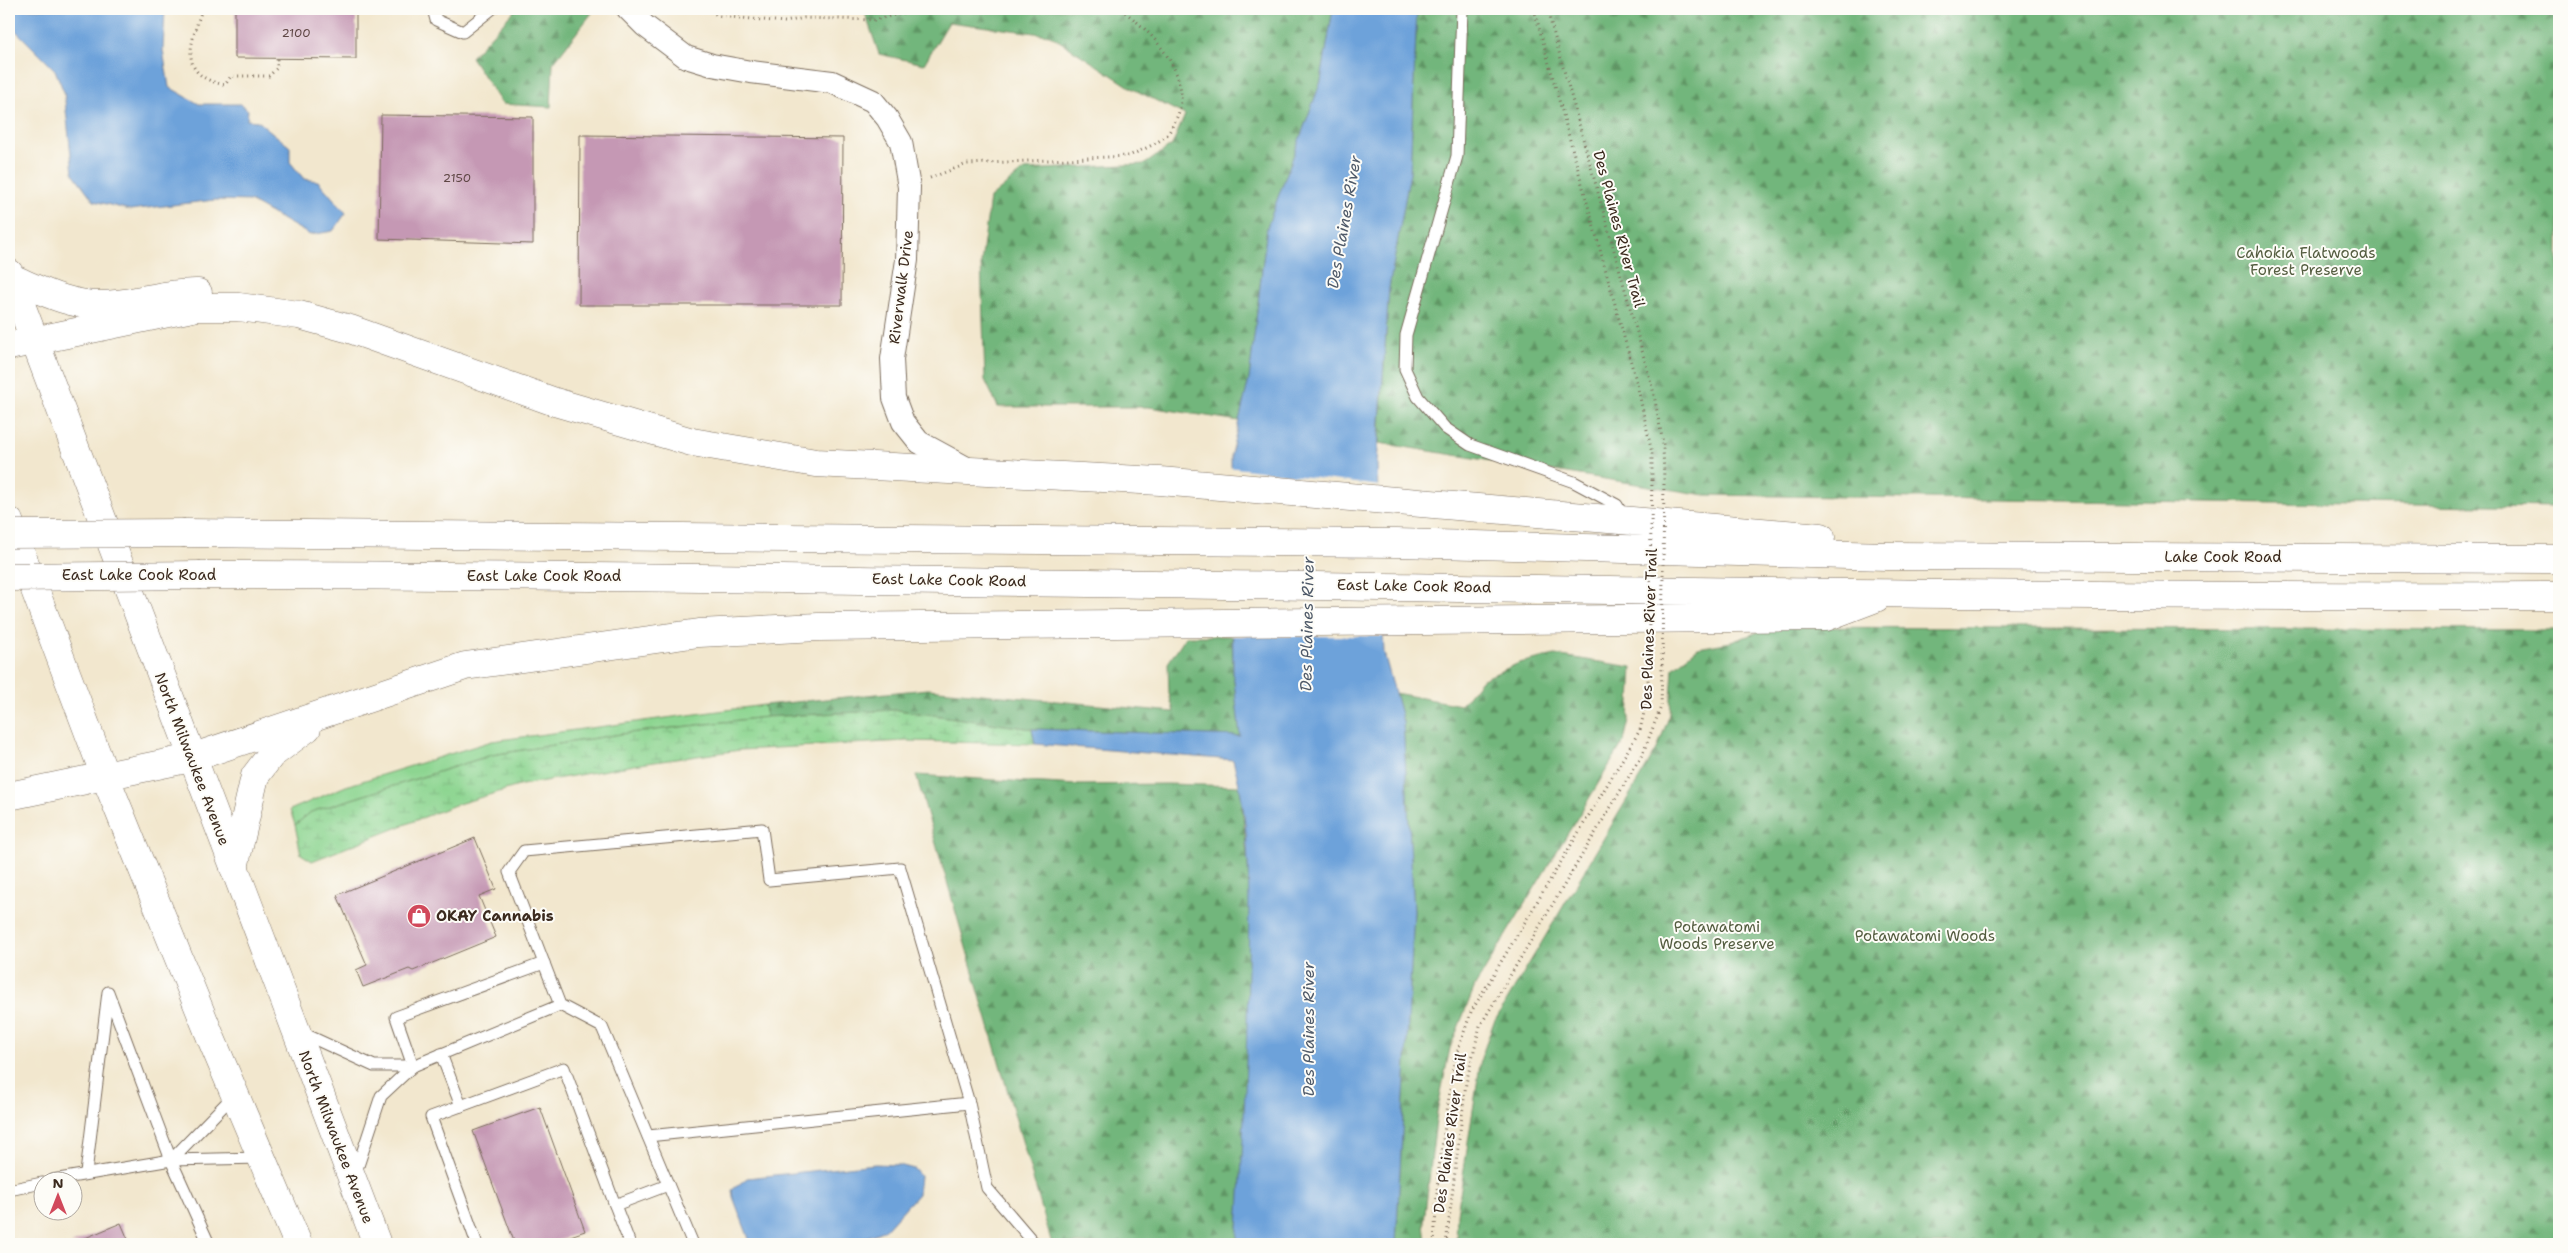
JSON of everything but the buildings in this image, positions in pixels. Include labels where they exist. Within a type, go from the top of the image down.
[{"type":"main road","points":[[10,275],[60,298],[84,305],[104,305],[175,292],[243,294],[294,299],[340,314],[350,328]]},
{"type":"main road","name":"North Milwaukee Avenue","points":[[10,275],[191,758],[377,1244]]},
{"type":"main road","points":[[9,346],[197,308],[239,307],[290,314],[350,328],[555,402],[692,442],[816,463],[1160,481],[1843,539],[1887,556]]},
{"type":"main road","points":[[9,521],[105,776],[298,1244]]},
{"type":"main road","points":[[9,534],[185,533],[1397,543],[1887,556]]},
{"type":"main road","name":"Lake Cook Road","points":[[1887,556],[2559,559]]},
{"type":"main road","name":"East Lake Cook Road","points":[[9,577],[80,574],[200,574],[1397,586],[1889,594]]},
{"type":"main road","points":[[9,796],[191,758],[465,666],[699,633],[818,627],[1826,617],[1889,594],[2252,597],[2559,596]]},
{"type":"main road","points":[[234,868],[255,776],[277,750],[329,712]]},
{"type":"street","name":"Riverwalk Drive","points":[[628,9],[645,26],[686,57],[751,72],[832,82],[873,101],[887,118],[902,142],[909,187],[907,260],[892,359],[894,398],[903,422],[919,442],[974,472]]},
{"type":"lane","points":[[433,9],[436,20],[464,32],[492,9]]},
{"type":"lane","points":[[1462,9],[1457,156],[1406,335],[1405,369],[1418,397],[1445,428],[1470,446],[1574,482],[1605,497],[1617,505],[1626,522]]},
{"type":"lane","points":[[693,1244],[602,1027],[560,1005],[508,872],[524,851],[762,829],[769,880],[900,868],[969,1103],[988,1188],[1035,1244]]},
{"type":"lane","points":[[413,1066],[396,1017],[544,963]]},
{"type":"lane","points":[[86,1173],[108,992],[171,1160],[209,1244]]},
{"type":"lane","points":[[353,1182],[381,1096],[413,1066],[560,1005]]},
{"type":"lane","points":[[295,1030],[374,1066],[413,1066]]},
{"type":"lane","points":[[441,1054],[461,1106]]},
{"type":"lane","points":[[477,1244],[431,1116],[564,1068],[630,1244]]},
{"type":"lane","points":[[171,1160],[235,1094]]},
{"type":"lane","points":[[648,1136],[969,1103]]},
{"type":"lane","points":[[82,1174],[171,1160],[262,1158]]},
{"type":"lane","points":[[9,1190],[32,1185]]},
{"type":"lane","points":[[615,1205],[668,1185]]},
{"type":"path","points":[[202,9],[190,52],[191,64],[197,74],[210,82],[225,85],[231,76],[269,76],[277,68],[277,58]]},
{"type":"path","points":[[706,9],[720,16],[785,22],[804,18],[874,20],[922,9]]},
{"type":"path","points":[[909,187],[967,164],[1129,156],[1151,146],[1167,135],[1178,116],[1181,101],[1178,80],[1168,57],[1154,37],[1120,9]]},
{"type":"path","name":"Des Plaines River Trail","points":[[1434,1244],[1438,1176],[1454,1060],[1471,1012],[1640,730],[1648,695],[1652,480],[1650,443],[1638,388],[1534,9]]},
{"type":"path","name":"Des Plaines River Trail","points":[[1446,1244],[1466,1083],[1480,1026],[1643,753],[1661,707],[1663,443],[1653,390],[1547,9]]},
{"type":"green space","points":[[516,9],[595,9],[553,63],[551,107],[502,104],[471,57]]},
{"type":"green space","points":[[860,9],[1333,9],[1321,81],[1267,227],[1249,380],[1239,421],[1149,407],[998,407],[985,380],[981,263],[990,198],[1024,170],[1145,164],[1172,145],[1185,115],[1133,89],[1050,35],[949,22],[924,64],[879,54],[864,10]]},
{"type":"green space","name":"Cahokia Flatwoods Forest Preserve","points":[[1417,9],[2559,9],[2559,507],[1705,495],[1379,443],[1389,288],[1410,173]]},
{"type":"green space","name":"Potawatomi Woods","points":[[1772,627],[2559,630],[2559,1244],[1456,1244],[1457,1214],[1481,1058],[1493,1024],[1657,749],[1670,714],[1673,668],[1698,648],[1731,642]]},
{"type":"green space","points":[[1186,636],[1232,636],[1233,672],[1240,736],[1032,729],[897,710],[766,717],[764,705],[928,689],[1174,712],[1169,694],[1168,663]]},
{"type":"green space","points":[[1555,655],[1632,667],[1629,720],[1624,741],[1475,986],[1450,1048],[1437,1112],[1424,1222],[1426,1244],[1396,1244],[1414,911],[1403,722],[1395,693],[1461,705],[1481,680],[1519,663]]},
{"type":"green space","points":[[764,705],[766,717],[621,734],[492,755],[311,812],[295,825],[290,810],[346,786],[492,741]]},
{"type":"green space","points":[[897,710],[1032,729],[1035,744],[906,741],[740,750],[640,764],[522,785],[455,805],[312,861],[301,854],[295,825],[311,812],[492,755],[621,734],[766,717]]},
{"type":"green space","points":[[916,775],[1077,785],[1166,784],[1240,786],[1250,885],[1247,1089],[1237,1244],[1052,1244]]},
{"type":"water","points":[[9,9],[165,9],[163,50],[169,87],[199,104],[240,104],[248,110],[247,120],[258,121],[290,147],[290,162],[304,179],[318,181],[346,213],[333,231],[310,235],[250,201],[215,200],[130,210],[94,201],[73,173],[64,92],[55,70],[9,24]]},
{"type":"water","name":"Des Plaines River","points":[[1333,9],[1417,9],[1410,173],[1389,288],[1377,464],[1384,653],[1403,722],[1414,911],[1396,1244],[1237,1244],[1246,1072],[1249,890],[1244,811],[1233,760],[1035,744],[1032,729],[1240,736],[1233,672],[1231,454],[1249,379],[1267,227],[1321,81]]},
{"type":"water","points":[[875,1164],[899,1165],[914,1169],[920,1176],[918,1194],[885,1230],[849,1244],[751,1244],[732,1190],[747,1178]]},
{"type":"pier","points":[[1228,467],[1380,486],[1386,636],[1230,636]]},
{"type":"place","name":"OKAY Cannabis","points":[[419,916]]},
{"type":"park label","name":"Potawatomi Woods Preserve","points":[[1717,936]]}]
